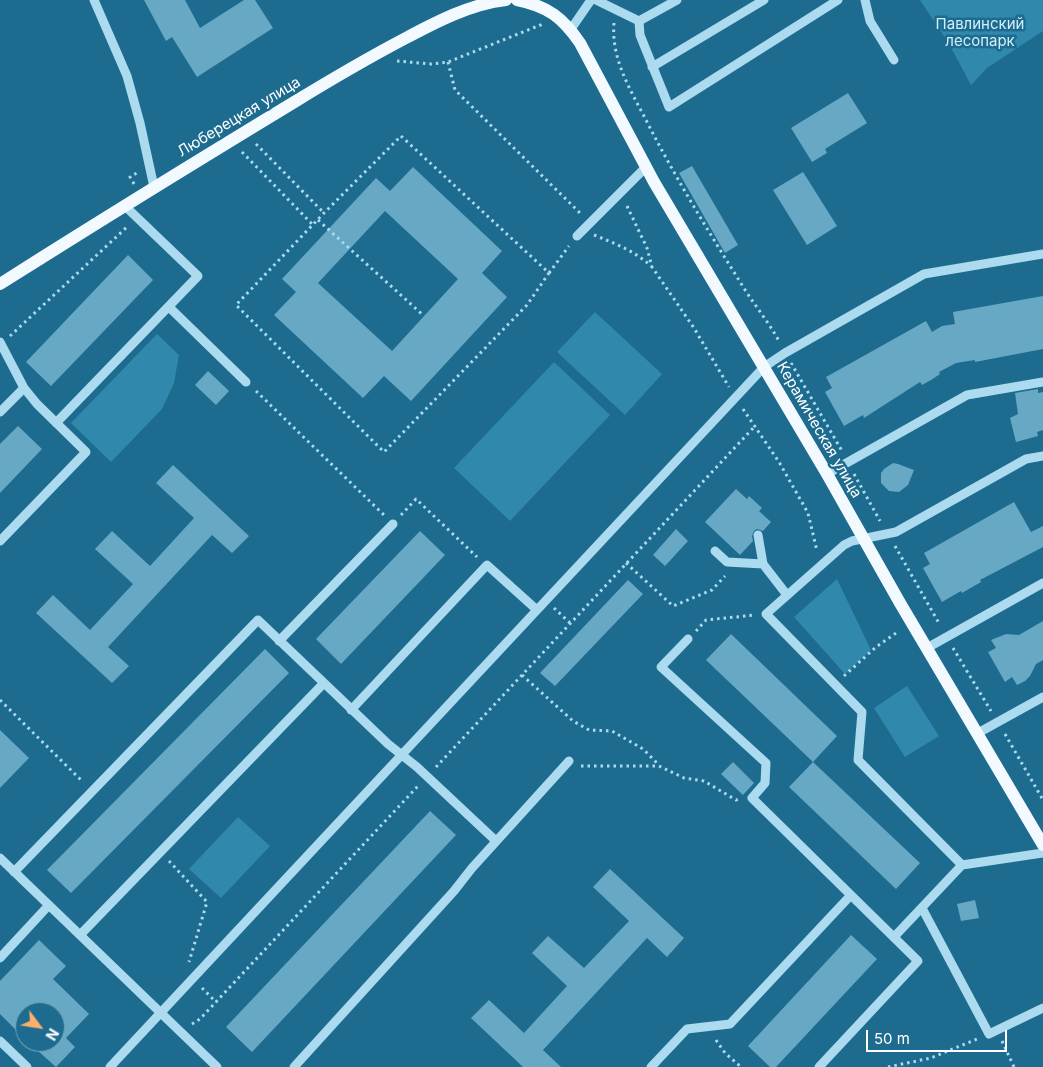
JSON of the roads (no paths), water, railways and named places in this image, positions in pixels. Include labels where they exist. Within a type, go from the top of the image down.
[{"type":"main road","name":"Люберецкая улица","points":[[0,284],[154,187],[387,48],[430,25],[466,9],[489,1],[506,0]]},
{"type":"main road","points":[[517,0],[533,3],[546,9],[560,18],[571,29]]},
{"type":"main road","name":"Керамическая улица","points":[[571,29],[646,167],[827,474],[911,622],[1041,836]]},
{"type":"street","points":[[94,0],[126,76],[140,123],[154,187]]},
{"type":"street","points":[[571,29],[591,0]]},
{"type":"street","points":[[596,0],[639,21]]},
{"type":"street","points":[[639,21],[677,0]]},
{"type":"street","points":[[652,67],[764,0]]},
{"type":"street","points":[[639,21],[640,35],[669,107],[838,0]]},
{"type":"street","points":[[865,0],[870,21],[894,60]]},
{"type":"street","points":[[577,236],[646,167]]},
{"type":"street","points":[[56,423],[198,276],[125,206]]},
{"type":"street","points":[[110,1067],[764,367],[785,353],[924,274],[1043,254]]},
{"type":"street","points":[[169,307],[246,382]]},
{"type":"street","points":[[0,343],[24,388],[37,404],[86,452],[0,541]]},
{"type":"street","points":[[827,474],[967,395],[1043,382]]},
{"type":"street","points":[[0,412],[24,388]]},
{"type":"street","points":[[962,865],[858,760],[862,712],[766,614],[844,545],[888,534],[904,527],[1026,459],[1043,456]]},
{"type":"street","points":[[279,641],[393,524]]},
{"type":"street","points":[[758,536],[764,564],[787,595]]},
{"type":"street","points":[[715,552],[727,562],[764,564]]},
{"type":"street","points":[[351,710],[487,565],[537,610]]},
{"type":"street","points":[[927,648],[1043,583]]},
{"type":"street","points":[[14,872],[258,620],[323,684],[427,776],[496,841]]},
{"type":"street","points":[[688,639],[661,667],[766,763],[765,783],[752,798],[918,961],[820,1067]]},
{"type":"street","points":[[80,935],[323,684]]},
{"type":"street","points":[[978,733],[1043,696]]},
{"type":"street","points":[[294,1067],[569,761]]},
{"type":"street","points":[[894,937],[962,865],[1043,853]]},
{"type":"street","points":[[0,858],[217,1067]]},
{"type":"street","points":[[651,1067],[687,1029],[730,1024],[851,895]]},
{"type":"street","points":[[0,958],[49,905]]},
{"type":"street","points":[[922,908],[991,1032],[1043,1008]]},
{"type":"street","points":[[0,1041],[27,1067]]},
{"type":"park label","name":"Павлинский лесопарк","points":[[980,32]]}]
